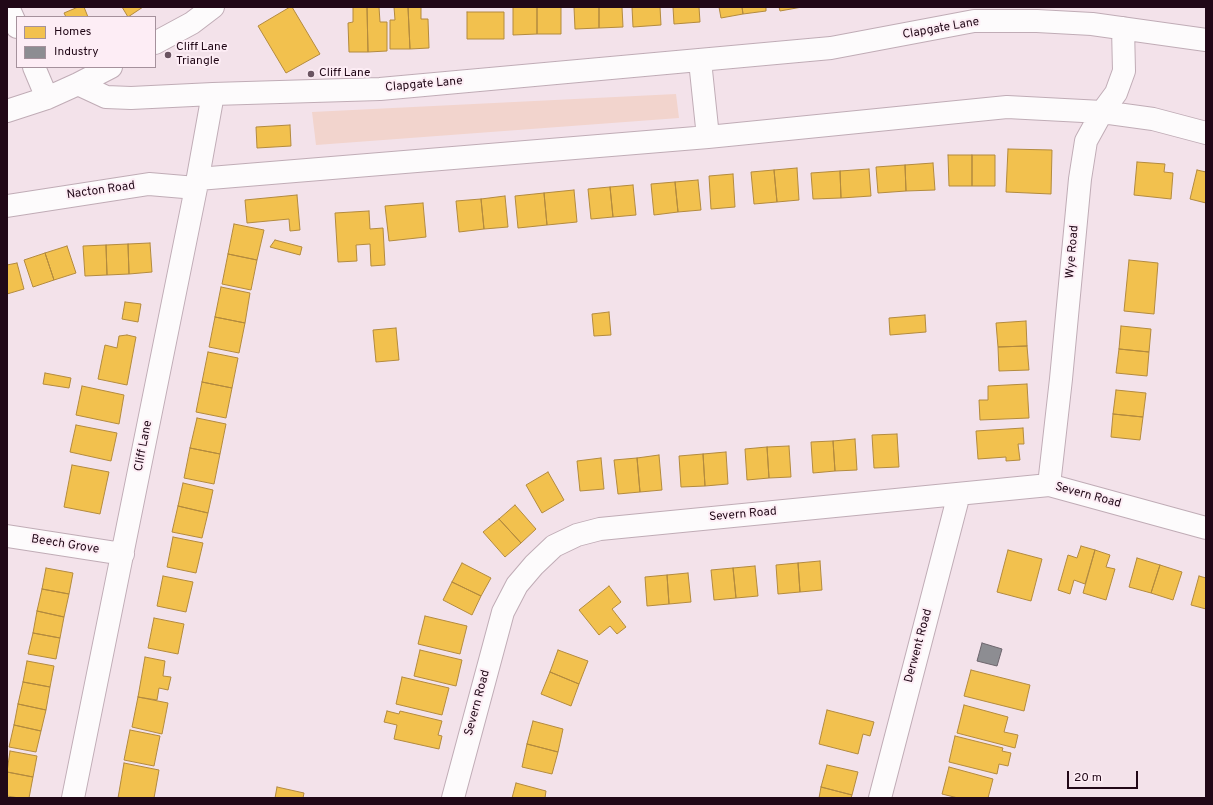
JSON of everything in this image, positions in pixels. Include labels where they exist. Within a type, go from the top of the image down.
[{"type":"street","points":[[8,7],[16,25]]},
{"type":"street","points":[[156,42],[192,23],[213,7]]},
{"type":"street","name":"Clapgate Lane","points":[[78,84],[106,97],[130,98],[380,89],[831,48],[974,21],[1092,24],[1206,40]]},
{"type":"street","name":"Wye Road","points":[[1049,485],[1061,379],[1080,179],[1086,142],[1102,112],[1116,93],[1124,71],[1123,28]]},
{"type":"street","points":[[700,61],[708,137]]},
{"type":"street","points":[[34,68],[47,98]]},
{"type":"street","points":[[7,111],[47,98],[109,68]]},
{"type":"street","name":"Cliff Lane","points":[[73,798],[197,184],[213,94]]},
{"type":"street","points":[[197,184],[708,137],[1007,107],[1102,112],[1153,119],[1206,133]]},
{"type":"street","name":"Nacton Road","points":[[7,206],[149,184],[197,184]]},
{"type":"street","name":"Severn Road","points":[[453,798],[503,612],[517,585],[534,565],[554,546],[577,535],[600,529],[1049,485],[1206,528]]},
{"type":"street","name":"Derwent Road","points":[[880,798],[959,494]]},
{"type":"street","name":"Beech Grove","points":[[7,536],[123,554]]},
{"type":"shaded area","points":[[676,94],[679,118],[316,145],[312,112]]},
{"type":"building: Homes","points":[[78,7],[84,7],[88,16],[66,16],[64,13]]},
{"type":"building: Homes","points":[[122,7],[143,7],[130,16],[127,16]]},
{"type":"building: Homes","points":[[292,7],[320,54],[286,73],[258,26]]},
{"type":"building: Homes","points":[[353,7],[367,7],[368,52],[349,52],[348,23],[353,22]]},
{"type":"building: Homes","points":[[367,7],[379,7],[380,22],[387,22],[387,51],[368,52]]},
{"type":"building: Homes","points":[[394,7],[408,7],[410,49],[390,49],[390,20],[395,20]]},
{"type":"building: Homes","points":[[408,7],[421,7],[421,19],[428,19],[429,48],[410,49]]},
{"type":"building: Homes","points":[[513,7],[537,7],[537,34],[513,35]]},
{"type":"building: Homes","points":[[537,7],[561,7],[561,34],[537,34]]},
{"type":"building: Homes","points":[[574,7],[599,7],[599,28],[575,29]]},
{"type":"building: Homes","points":[[599,7],[622,7],[623,27],[599,28]]},
{"type":"building: Homes","points":[[632,7],[660,7],[661,25],[633,27]]},
{"type":"building: Homes","points":[[673,7],[699,7],[700,22],[674,24]]},
{"type":"building: Homes","points":[[719,7],[742,7],[743,14],[721,18]]},
{"type":"building: Homes","points":[[742,7],[766,7],[766,11],[743,14]]},
{"type":"building: Homes","points":[[779,7],[802,7],[780,11]]},
{"type":"building: Homes","points":[[467,12],[504,12],[504,39],[467,39]]},
{"type":"building: Homes","points":[[290,125],[291,146],[257,148],[256,127]]},
{"type":"building: Homes","points":[[1008,149],[1052,150],[1051,194],[1006,192]]},
{"type":"building: Homes","points":[[948,155],[972,155],[972,186],[949,186]]},
{"type":"building: Homes","points":[[972,155],[995,155],[995,186],[972,186]]},
{"type":"building: Homes","points":[[1137,162],[1165,164],[1164,172],[1173,173],[1171,199],[1134,195]]},
{"type":"building: Homes","points":[[933,163],[935,190],[906,191],[905,165]]},
{"type":"building: Homes","points":[[905,165],[906,191],[878,193],[876,167]]},
{"type":"building: Homes","points":[[797,168],[799,200],[777,202],[774,170]]},
{"type":"building: Homes","points":[[869,169],[871,196],[841,198],[840,171]]},
{"type":"building: Homes","points":[[774,170],[777,202],[754,204],[751,172]]},
{"type":"building: Homes","points":[[1197,170],[1206,172],[1206,203],[1190,199]]},
{"type":"building: Homes","points":[[840,171],[841,198],[813,199],[811,173]]},
{"type":"building: Homes","points":[[733,174],[735,207],[711,209],[709,176]]},
{"type":"building: Homes","points":[[698,180],[701,210],[678,212],[675,182]]},
{"type":"building: Homes","points":[[675,182],[678,212],[654,215],[651,184]]},
{"type":"building: Homes","points":[[633,185],[636,215],[613,217],[610,187]]},
{"type":"building: Homes","points":[[610,187],[613,217],[591,219],[588,189]]},
{"type":"building: Homes","points":[[574,190],[577,222],[547,225],[544,193]]},
{"type":"building: Homes","points":[[544,193],[547,225],[518,228],[515,196]]},
{"type":"building: Homes","points":[[297,195],[300,230],[290,231],[289,219],[247,223],[245,200]]},
{"type":"building: Homes","points":[[505,196],[508,227],[484,229],[481,199]]},
{"type":"building: Homes","points":[[481,199],[484,229],[459,232],[456,201]]},
{"type":"building: Homes","points":[[423,203],[426,237],[389,241],[385,206]]},
{"type":"building: Homes","points":[[369,211],[370,229],[383,228],[385,265],[371,266],[370,244],[356,245],[357,261],[338,262],[335,213]]},
{"type":"building: Homes","points":[[234,224],[264,230],[257,260],[228,254]]},
{"type":"building: Homes","points":[[275,240],[302,247],[300,255],[270,247]]},
{"type":"building: Homes","points":[[150,243],[152,272],[129,274],[128,244]]},
{"type":"building: Homes","points":[[128,244],[129,274],[107,275],[106,245]]},
{"type":"building: Homes","points":[[106,245],[107,275],[85,276],[83,246]]},
{"type":"building: Homes","points":[[67,246],[76,273],[54,280],[45,253]]},
{"type":"building: Homes","points":[[45,253],[54,280],[33,287],[24,260]]},
{"type":"building: Homes","points":[[228,254],[257,260],[251,290],[222,284]]},
{"type":"building: Homes","points":[[1129,260],[1158,263],[1154,314],[1124,311]]},
{"type":"building: Homes","points":[[17,263],[24,289],[7,294],[7,265]]},
{"type":"building: Homes","points":[[221,287],[250,293],[245,323],[215,317]]},
{"type":"building: Homes","points":[[125,302],[141,304],[138,322],[122,319]]},
{"type":"building: Homes","points":[[609,312],[611,335],[594,336],[592,314]]},
{"type":"building: Homes","points":[[925,315],[926,332],[890,335],[889,318]]},
{"type":"building: Homes","points":[[215,317],[245,323],[239,353],[209,347]]},
{"type":"building: Homes","points":[[1026,321],[1027,346],[998,347],[996,323]]},
{"type":"building: Homes","points":[[1121,326],[1151,329],[1149,352],[1119,349]]},
{"type":"building: Homes","points":[[396,328],[399,360],[376,362],[373,330]]},
{"type":"building: Homes","points":[[127,335],[136,337],[127,385],[98,379],[105,345],[117,348],[119,336]]},
{"type":"building: Homes","points":[[1027,346],[1029,370],[999,371],[998,347]]},
{"type":"building: Homes","points":[[1119,349],[1149,352],[1147,376],[1116,373]]},
{"type":"building: Homes","points":[[208,352],[238,358],[232,388],[202,382]]},
{"type":"building: Homes","points":[[45,373],[71,378],[69,388],[43,384]]},
{"type":"building: Homes","points":[[202,382],[232,388],[226,418],[196,412]]},
{"type":"building: Homes","points":[[1027,384],[1029,418],[980,420],[979,400],[988,400],[988,386]]},
{"type":"building: Homes","points":[[82,386],[124,395],[119,424],[76,415]]},
{"type":"building: Homes","points":[[1116,390],[1146,393],[1143,417],[1113,414]]},
{"type":"building: Homes","points":[[1113,414],[1143,417],[1140,440],[1111,437]]},
{"type":"building: Homes","points":[[197,418],[226,424],[220,454],[190,448]]},
{"type":"building: Homes","points":[[76,425],[117,433],[111,461],[70,452]]},
{"type":"building: Homes","points":[[1023,428],[1024,444],[1018,444],[1020,460],[1006,461],[1006,457],[978,459],[976,431]]},
{"type":"building: Homes","points":[[897,434],[899,467],[874,468],[872,435]]},
{"type":"building: Homes","points":[[855,439],[857,470],[835,471],[833,441]]},
{"type":"building: Homes","points":[[833,441],[835,471],[813,473],[811,442]]},
{"type":"building: Homes","points":[[789,446],[791,477],[769,478],[767,447]]},
{"type":"building: Homes","points":[[767,447],[769,478],[747,480],[745,449]]},
{"type":"building: Homes","points":[[190,448],[220,454],[214,484],[184,478]]},
{"type":"building: Homes","points":[[726,452],[728,484],[705,486],[703,454]]},
{"type":"building: Homes","points":[[703,454],[705,486],[681,487],[679,456]]},
{"type":"building: Homes","points":[[659,455],[662,490],[640,492],[637,458]]},
{"type":"building: Homes","points":[[601,458],[604,489],[580,491],[577,461]]},
{"type":"building: Homes","points":[[637,458],[640,492],[618,494],[614,460]]},
{"type":"building: Homes","points":[[72,465],[109,472],[100,514],[64,507]]},
{"type":"building: Homes","points":[[548,472],[564,500],[542,513],[526,485]]},
{"type":"building: Homes","points":[[183,483],[213,490],[208,513],[178,506]]},
{"type":"building: Homes","points":[[515,505],[536,529],[521,543],[499,519]]},
{"type":"building: Homes","points":[[178,506],[208,513],[202,538],[172,532]]},
{"type":"building: Homes","points":[[499,519],[521,543],[505,557],[483,532]]},
{"type":"building: Homes","points":[[173,537],[203,543],[196,573],[167,567]]},
{"type":"building: Homes","points":[[1081,546],[1095,550],[1085,584],[1074,580],[1070,594],[1058,590],[1068,555],[1077,558]]},
{"type":"building: Homes","points":[[1008,550],[1042,559],[1031,601],[997,592]]},
{"type":"building: Homes","points":[[1095,550],[1110,555],[1106,567],[1115,569],[1106,600],[1083,593]]},
{"type":"building: Homes","points":[[1137,558],[1160,565],[1151,593],[1129,587]]},
{"type":"building: Homes","points":[[820,561],[822,590],[800,592],[798,563]]},
{"type":"building: Homes","points":[[462,563],[491,578],[481,596],[452,582]]},
{"type":"building: Homes","points":[[798,563],[800,592],[778,594],[776,565]]},
{"type":"building: Homes","points":[[1160,565],[1182,572],[1173,600],[1151,593]]},
{"type":"building: Homes","points":[[755,566],[758,596],[736,598],[733,568]]},
{"type":"building: Homes","points":[[46,568],[73,573],[69,594],[42,589]]},
{"type":"building: Homes","points":[[733,568],[736,598],[714,600],[711,570]]},
{"type":"building: Homes","points":[[688,573],[691,602],[669,604],[667,575]]},
{"type":"building: Homes","points":[[667,575],[669,604],[647,606],[645,577]]},
{"type":"building: Homes","points":[[163,576],[193,582],[186,612],[157,606]]},
{"type":"building: Homes","points":[[1199,576],[1206,578],[1206,609],[1191,605]]},
{"type":"building: Homes","points":[[452,582],[481,596],[472,615],[443,600]]},
{"type":"building: Homes","points":[[609,586],[621,602],[612,609],[626,627],[617,634],[610,626],[599,635],[579,610]]},
{"type":"building: Homes","points":[[42,589],[69,594],[64,617],[37,611]]},
{"type":"building: Homes","points":[[37,611],[64,617],[60,638],[33,633]]},
{"type":"building: Homes","points":[[425,616],[467,626],[460,654],[418,644]]},
{"type":"building: Homes","points":[[154,618],[184,624],[178,654],[148,648]]},
{"type":"building: Homes","points":[[33,633],[60,638],[56,659],[28,654]]},
{"type":"building: Homes","points":[[420,650],[462,660],[456,686],[414,676]]},
{"type":"building: Homes","points":[[558,650],[588,661],[579,684],[550,672]]},
{"type":"building: Homes","points":[[145,657],[165,661],[163,676],[171,677],[168,690],[159,688],[157,700],[138,697]]},
{"type":"building: Homes","points":[[27,661],[54,666],[50,687],[23,682]]},
{"type":"building: Homes","points":[[971,670],[1030,685],[1024,711],[964,696]]},
{"type":"building: Homes","points":[[550,672],[579,684],[571,706],[541,694]]},
{"type":"building: Homes","points":[[402,677],[449,688],[442,715],[396,704]]},
{"type":"building: Homes","points":[[23,682],[50,687],[46,710],[18,704]]},
{"type":"building: Homes","points":[[138,697],[168,703],[162,734],[132,727]]},
{"type":"building: Homes","points":[[18,704],[46,710],[41,731],[14,725]]},
{"type":"building: Homes","points":[[964,705],[1008,717],[1004,732],[1018,735],[1015,748],[957,733]]},
{"type":"building: Homes","points":[[827,710],[874,722],[870,736],[863,734],[858,754],[819,744]]},
{"type":"building: Homes","points":[[387,711],[399,714],[400,711],[442,721],[438,735],[442,736],[439,749],[394,739],[397,725],[384,722]]},
{"type":"building: Homes","points":[[533,721],[563,729],[558,752],[527,744]]},
{"type":"building: Homes","points":[[14,725],[41,731],[36,752],[9,747]]},
{"type":"building: Homes","points":[[130,730],[160,736],[154,766],[124,760]]},
{"type":"building: Homes","points":[[955,736],[1003,748],[1002,751],[1011,753],[1008,766],[999,764],[997,774],[949,762]]},
{"type":"building: Homes","points":[[527,744],[558,752],[552,774],[522,767]]},
{"type":"building: Homes","points":[[10,751],[37,756],[33,777],[7,772]]},
{"type":"building: Homes","points":[[124,763],[159,770],[154,798],[118,798]]},
{"type":"building: Homes","points":[[827,765],[858,772],[852,795],[821,787]]},
{"type":"building: Homes","points":[[949,767],[993,779],[988,798],[958,798],[942,794]]},
{"type":"building: Homes","points":[[7,772],[33,777],[29,798],[7,796]]},
{"type":"building: Homes","points":[[516,783],[546,791],[545,798],[512,798]]},
{"type":"building: Homes","points":[[277,787],[304,793],[303,798],[275,798]]},
{"type":"building: Homes","points":[[821,787],[852,795],[851,798],[819,798]]},
{"type":"building: Industry","points":[[982,643],[1002,649],[997,666],[977,661]]},
{"type":"place","name":"Cliff Lane Triangle","points":[[168,55]]},
{"type":"place","name":"Cliff Lane","points":[[311,74]]}]
